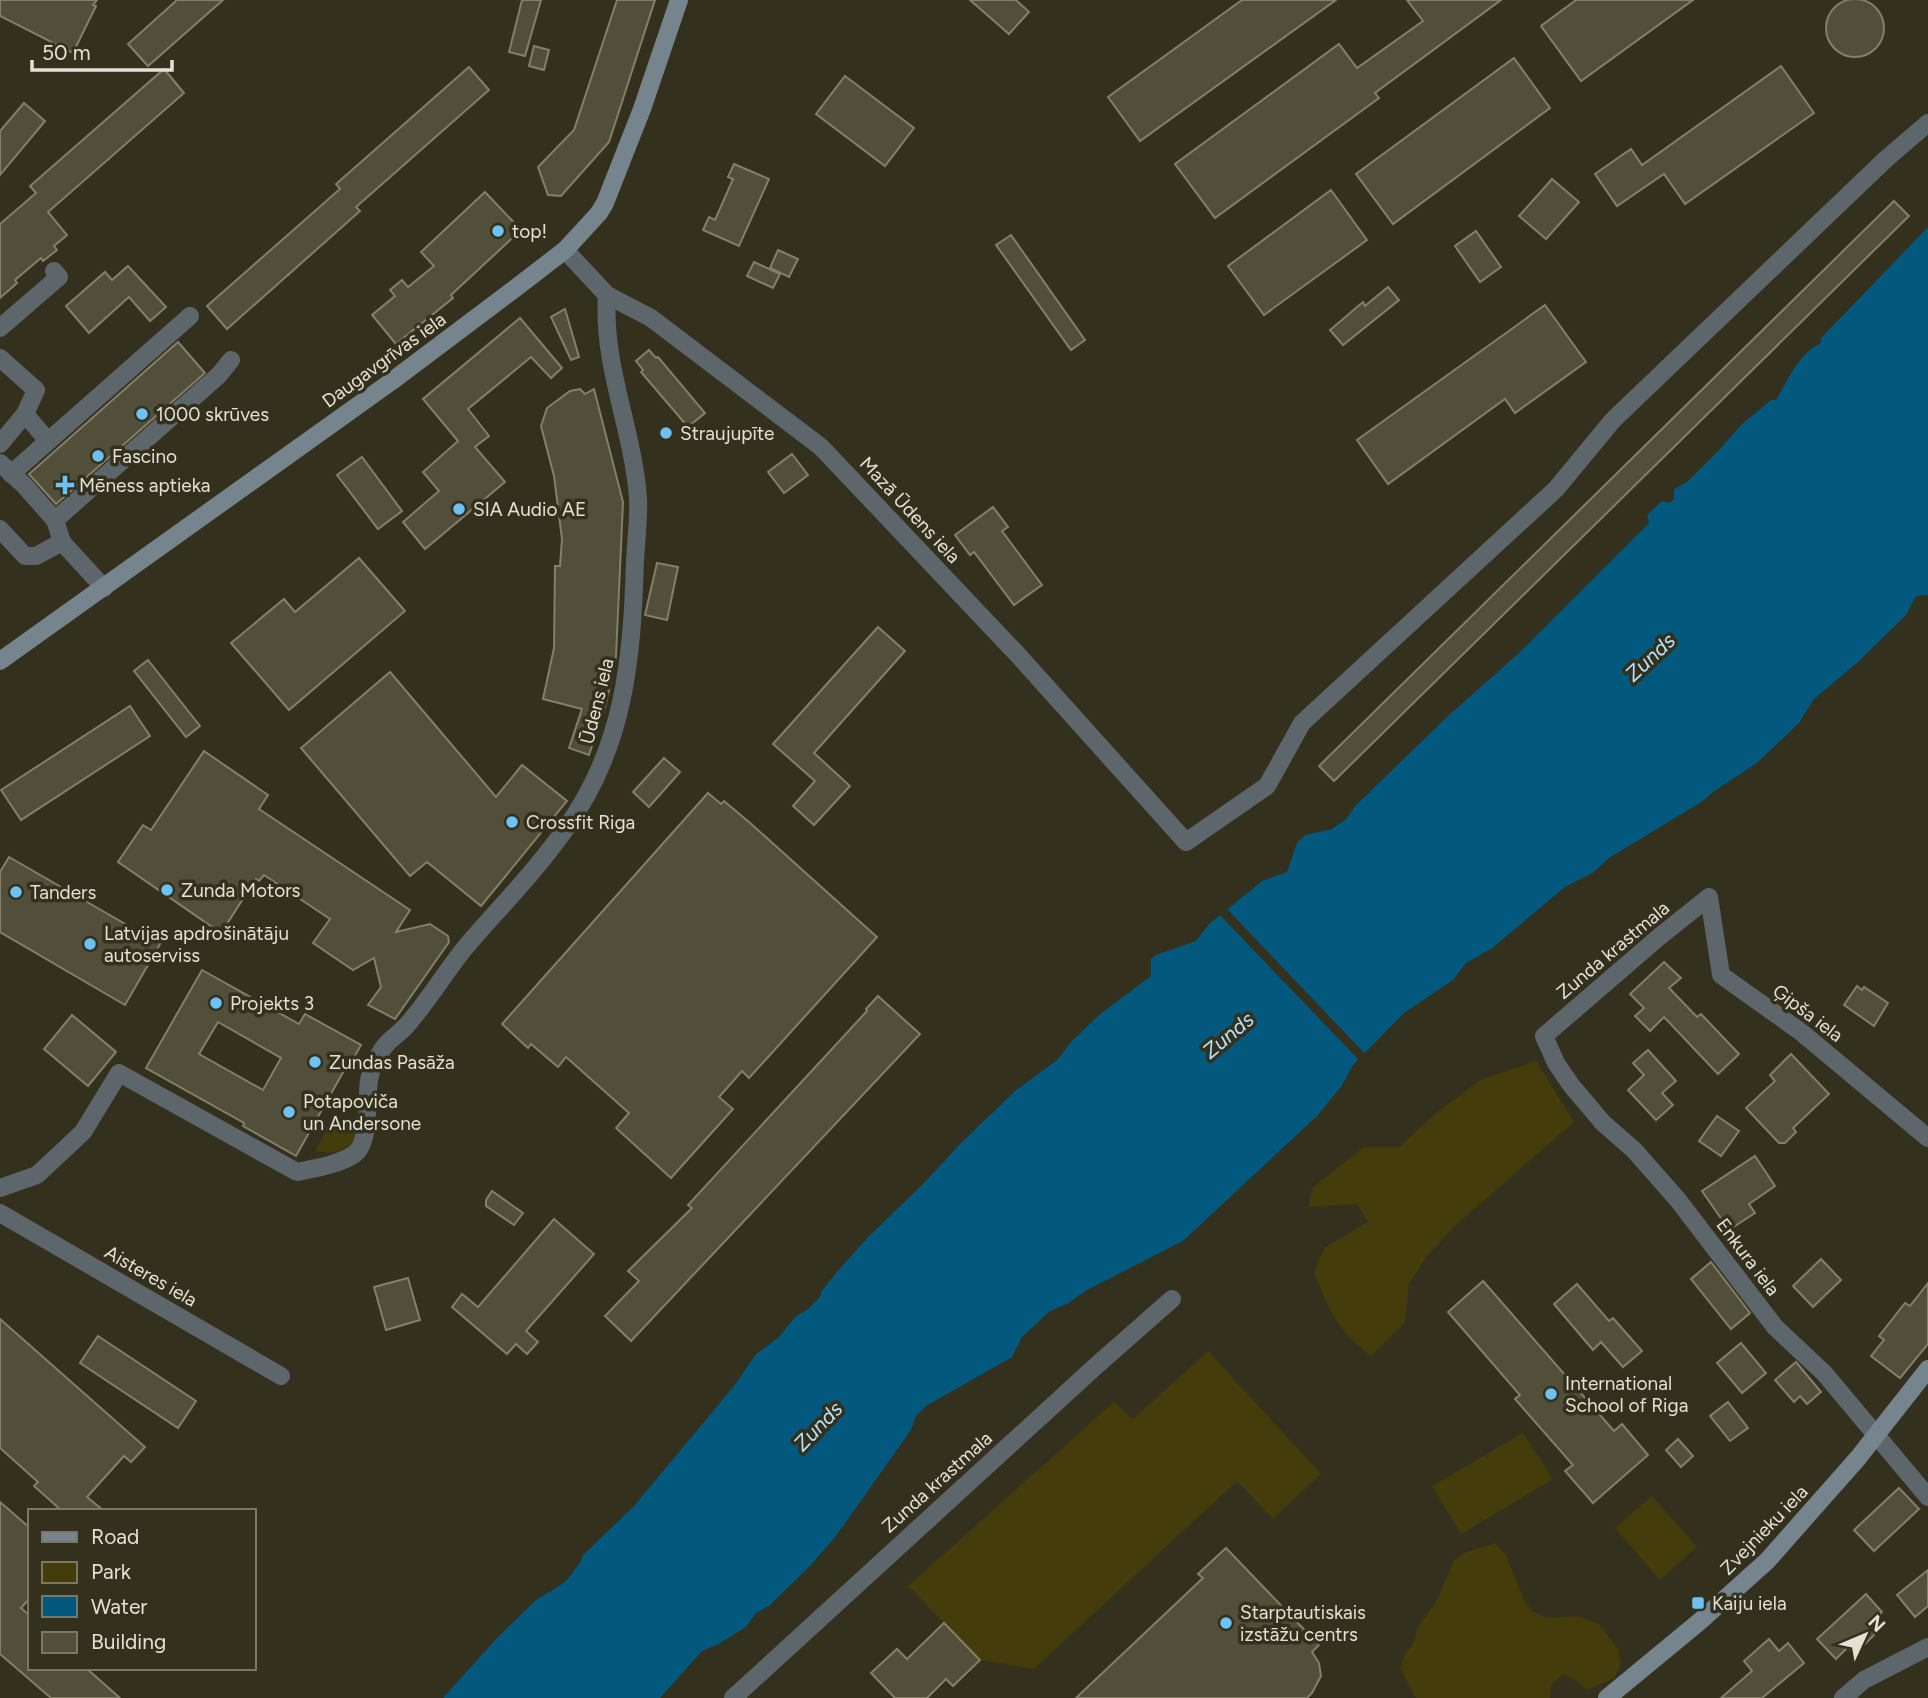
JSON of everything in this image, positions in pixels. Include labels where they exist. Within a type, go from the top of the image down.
[{"type":"main road","name":"Daugavgrīvas iela","points":[[0,661],[430,353],[565,250],[605,203],[642,109],[679,0]]},
{"type":"main road","name":"Zvejnieku iela","points":[[1607,1698],[1699,1622],[1767,1561],[1850,1468],[1928,1369]]},
{"type":"street","name":"Mazā Ūdens iela","points":[[565,250],[607,295],[651,318],[821,447],[1018,655],[1186,842],[1266,786],[1302,723],[1556,489],[1613,420],[1885,159],[1928,123]]},
{"type":"street","points":[[0,327],[59,277],[54,271]]},
{"type":"street","name":"Ūdens iela","points":[[0,1188],[37,1175],[83,1132],[119,1073],[297,1172],[334,1163],[353,1155],[364,1140],[369,1078],[385,1045],[406,1026],[463,951],[566,828],[588,793],[615,730],[631,656],[638,499],[634,466],[605,322],[607,295]]},
{"type":"street","points":[[104,588],[62,541],[55,520],[5,468],[48,441],[190,316]]},
{"type":"street","points":[[0,358],[36,390],[24,414],[0,444]]},
{"type":"street","points":[[55,520],[219,375],[231,360]]},
{"type":"street","points":[[24,414],[48,441]]},
{"type":"street","points":[[0,529],[25,556],[36,556],[62,541]]},
{"type":"street","name":"Zunda krastmala","points":[[1544,1037],[1658,937],[1709,897]]},
{"type":"street","name":"Ģipša iela","points":[[1709,897],[1721,975],[1801,1032],[1928,1138]]},
{"type":"street","name":"Enkura iela","points":[[1544,1037],[1556,1063],[1571,1085],[1603,1123],[1634,1150],[1678,1200],[1774,1327],[1824,1373],[1928,1497]]},
{"type":"street","name":"Aisteres iela","points":[[0,1213],[281,1376]]},
{"type":"street","name":"Zunda krastmala","points":[[733,1698],[1097,1365],[1172,1300]]},
{"type":"street","points":[[1843,1698],[1864,1680],[1928,1647]]},
{"type":"green space","points":[[1536,1061],[1574,1122],[1457,1224],[1427,1256],[1409,1284],[1405,1322],[1371,1356],[1350,1338],[1335,1319],[1314,1272],[1324,1248],[1368,1222],[1357,1204],[1309,1207],[1312,1188],[1364,1147],[1399,1147],[1436,1113],[1480,1080]]},
{"type":"green space","points":[[335,1116],[359,1130],[356,1137],[342,1150],[330,1153],[315,1151]]},
{"type":"green space","points":[[1208,1351],[1321,1474],[1273,1519],[1237,1481],[1034,1669],[980,1660],[908,1586],[1114,1402],[1133,1419]]},
{"type":"green space","points":[[1523,1433],[1553,1479],[1461,1534],[1432,1486]]},
{"type":"green space","points":[[1652,1496],[1697,1547],[1660,1580],[1615,1528]]},
{"type":"green space","points":[[1495,1543],[1506,1555],[1523,1598],[1532,1611],[1547,1618],[1578,1616],[1599,1624],[1618,1649],[1621,1664],[1614,1678],[1587,1690],[1563,1674],[1551,1685],[1550,1698],[1416,1698],[1400,1668],[1405,1654],[1414,1642],[1417,1628],[1435,1604],[1454,1560],[1466,1552]]},
{"type":"water","name":"Zunds","points":[[1928,227],[1928,595],[1916,596],[1906,615],[1857,663],[1814,699],[1799,723],[1757,763],[1703,801],[1609,858],[1594,872],[1565,887],[1491,949],[1466,963],[1453,980],[1404,1013],[1353,1065],[1341,1087],[1317,1116],[1183,1241],[1050,1311],[1022,1337],[1012,1357],[926,1406],[916,1416],[911,1430],[836,1536],[811,1565],[769,1606],[756,1613],[746,1627],[702,1651],[660,1698],[443,1698],[495,1640],[537,1599],[567,1580],[582,1556],[634,1506],[734,1386],[756,1354],[778,1338],[796,1316],[820,1297],[836,1273],[868,1237],[960,1144],[1015,1091],[1057,1060],[1099,1015],[1151,976],[1151,959],[1196,941],[1209,924],[1262,881],[1287,872],[1297,843],[1305,835],[1332,829],[1346,819],[1356,805],[1448,716],[1520,652],[1649,523],[1647,515],[1662,501],[1669,503],[1674,499],[1674,489],[1687,482],[1742,424],[1771,400],[1776,400],[1806,353],[1821,343],[1821,338]]},
{"type":"pier","points":[[1225,907],[1367,1056],[1361,1062],[1218,913]]},
{"type":"building","points":[[1855,-1],[1871,4],[1879,12],[1884,28],[1879,44],[1871,52],[1855,57],[1839,52],[1831,44],[1826,28],[1831,12],[1839,4]]},
{"type":"building","points":[[0,0],[97,0],[73,53],[0,16]]},
{"type":"building","points":[[177,0],[223,0],[148,66],[128,44]]},
{"type":"building","points":[[522,0],[541,0],[525,56],[509,52]]},
{"type":"building","points":[[617,0],[655,0],[609,142],[561,196],[548,195],[538,167],[574,130]]},
{"type":"building","points":[[970,0],[1016,0],[1029,12],[1009,34]]},
{"type":"building","points":[[1242,0],[1336,0],[1140,141],[1108,97]]},
{"type":"building","points":[[1407,0],[1501,0],[1375,93],[1379,98],[1215,218],[1175,164],[1339,44],[1357,68],[1423,21]]},
{"type":"building","points":[[1576,0],[1693,0],[1581,81],[1541,26]]},
{"type":"building","points":[[534,46],[549,50],[544,70],[529,66]]},
{"type":"building","points":[[1514,58],[1550,108],[1393,224],[1356,174]]},
{"type":"building","points":[[1781,66],[1814,113],[1685,204],[1664,174],[1617,206],[1595,174],[1631,149],[1642,165]]},
{"type":"building","points":[[469,67],[489,90],[356,207],[360,211],[227,329],[207,306],[340,189],[336,184]]},
{"type":"building","points":[[164,69],[184,93],[48,212],[67,235],[54,246],[57,250],[43,261],[41,258],[15,280],[17,283],[0,298],[0,224],[36,193],[30,186]]},
{"type":"building","points":[[845,76],[914,128],[885,166],[816,114]]},
{"type":"building","points":[[24,103],[45,121],[0,175],[0,131]]},
{"type":"building","points":[[734,164],[769,179],[739,246],[703,230],[709,217],[715,220],[733,179],[728,177]]},
{"type":"building","points":[[1552,179],[1579,202],[1546,239],[1519,216]]},
{"type":"building","points":[[1331,190],[1367,240],[1264,315],[1228,266]]},
{"type":"building","points":[[485,192],[521,230],[451,295],[453,298],[396,344],[372,315],[395,296],[390,290],[402,280],[408,287],[434,266],[421,252]]},
{"type":"building","points":[[1894,201],[1909,216],[1334,781],[1319,766]]},
{"type":"building","points":[[1476,231],[1501,267],[1480,282],[1455,246]]},
{"type":"building","points":[[1011,235],[1085,340],[1071,350],[996,245]]},
{"type":"building","points":[[778,250],[798,259],[789,277],[770,268]]},
{"type":"building","points":[[754,262],[780,274],[773,288],[747,276]]},
{"type":"building","points":[[128,266],[166,307],[150,321],[129,297],[89,333],[66,306],[105,272],[112,280]]},
{"type":"building","points":[[1388,287],[1399,300],[1343,345],[1330,330],[1363,302],[1365,306]]},
{"type":"building","points":[[1545,305],[1586,362],[1515,413],[1505,399],[1388,484],[1357,440]]},
{"type":"building","points":[[565,309],[579,357],[571,360],[551,317]]},
{"type":"building","points":[[520,318],[562,368],[551,378],[531,357],[468,409],[489,436],[475,447],[505,482],[425,549],[403,522],[439,491],[423,472],[458,441],[423,399]]},
{"type":"building","points":[[178,342],[205,373],[56,504],[29,474]]},
{"type":"building","points":[[649,350],[705,413],[688,427],[641,372],[643,370],[636,361]]},
{"type":"building","points":[[580,389],[585,394],[594,389],[623,502],[616,656],[606,704],[589,755],[569,748],[582,709],[543,699],[554,648],[555,566],[560,566],[562,539],[554,476],[541,426],[547,408],[570,391]]},
{"type":"building","points":[[792,454],[808,475],[784,493],[768,472]]},
{"type":"building","points":[[362,457],[402,511],[378,529],[337,475]]},
{"type":"building","points":[[993,507],[1008,527],[1002,531],[1042,585],[1014,605],[974,552],[970,555],[955,535]]},
{"type":"building","points":[[359,558],[405,611],[289,710],[231,643],[284,599],[295,612]]},
{"type":"building","points":[[657,563],[678,567],[667,620],[645,615]]},
{"type":"building","points":[[878,627],[905,651],[814,753],[850,786],[814,825],[793,806],[815,781],[773,744]]},
{"type":"building","points":[[148,660],[200,726],[186,737],[134,671]]},
{"type":"building","points":[[390,672],[496,797],[522,765],[567,801],[481,906],[427,862],[410,876],[301,748]]},
{"type":"building","points":[[130,706],[150,736],[21,820],[1,790]]},
{"type":"building","points":[[204,751],[268,795],[259,809],[410,910],[396,932],[430,924],[448,936],[449,942],[395,1019],[368,1005],[381,987],[374,958],[353,970],[313,943],[330,919],[264,875],[259,881],[256,879],[221,933],[118,862],[143,825],[151,830]]},
{"type":"building","points":[[664,758],[680,772],[649,807],[633,792]]},
{"type":"building","points":[[708,793],[721,804],[724,801],[749,822],[877,937],[749,1078],[742,1071],[719,1097],[733,1109],[671,1178],[616,1128],[629,1113],[566,1057],[558,1067],[531,1044],[528,1048],[502,1024]]},
{"type":"building","name":"Latvijas apdrošinātāju autoserviss","points":[[9,857],[160,944],[125,1005],[0,932],[0,872]]},
{"type":"building","points":[[1664,962],[1681,978],[1669,988],[1697,1017],[1701,1014],[1739,1054],[1718,1074],[1664,1017],[1650,1031],[1635,1016],[1644,1008],[1630,994]]},
{"type":"building","name":"Zundas Pasāža","points":[[202,970],[299,1024],[305,1014],[361,1045],[296,1156],[243,1126],[244,1123],[146,1068]],"holes":[[[218,1022],[281,1058],[263,1090],[199,1054]]]},
{"type":"building","points":[[1857,986],[1862,990],[1864,987],[1888,1003],[1874,1026],[1844,1005]]},
{"type":"building","points":[[878,996],[920,1034],[631,1341],[605,1316],[639,1281],[628,1271],[692,1208],[688,1205]]},
{"type":"building","points":[[72,1015],[116,1052],[88,1086],[44,1049]]},
{"type":"building","points":[[1648,1050],[1676,1081],[1662,1093],[1673,1105],[1656,1120],[1628,1090],[1644,1075],[1633,1063]]},
{"type":"building","points":[[1791,1054],[1829,1094],[1793,1128],[1796,1132],[1785,1143],[1779,1143],[1746,1108],[1775,1081],[1770,1075]]},
{"type":"building","points":[[1717,1116],[1739,1131],[1721,1156],[1699,1141]]},
{"type":"building","points":[[1755,1156],[1775,1186],[1749,1204],[1755,1213],[1729,1230],[1702,1191]]},
{"type":"building","points":[[492,1191],[523,1213],[514,1225],[486,1206],[486,1200]]},
{"type":"building","points":[[554,1219],[594,1254],[526,1331],[538,1342],[527,1354],[516,1344],[507,1354],[452,1307],[462,1294],[478,1307]]},
{"type":"building","points":[[1821,1259],[1841,1280],[1813,1307],[1793,1286]]},
{"type":"building","points":[[1711,1262],[1750,1313],[1731,1329],[1691,1279]]},
{"type":"building","points":[[408,1278],[420,1320],[386,1330],[374,1287]]},
{"type":"building","name":"International School of Riga","points":[[1483,1281],[1614,1431],[1622,1424],[1648,1455],[1593,1503],[1565,1471],[1573,1465],[1515,1399],[1520,1395],[1448,1312]]},
{"type":"building","points":[[1928,1283],[1928,1344],[1900,1378],[1871,1356],[1884,1340],[1879,1336],[1905,1303],[1910,1306]]},
{"type":"building","points":[[1577,1284],[1609,1321],[1613,1318],[1642,1351],[1623,1367],[1601,1342],[1593,1350],[1554,1304]]},
{"type":"building","points":[[0,1319],[145,1447],[131,1462],[124,1456],[87,1497],[102,1509],[60,1509],[34,1486],[38,1482],[0,1448]]},
{"type":"building","points":[[98,1336],[196,1401],[178,1428],[80,1363]]},
{"type":"building","points":[[1741,1343],[1766,1373],[1742,1393],[1717,1363]]},
{"type":"building","points":[[1796,1362],[1821,1392],[1807,1404],[1800,1396],[1794,1402],[1775,1380]]},
{"type":"building","points":[[1728,1402],[1748,1428],[1730,1441],[1710,1416]]},
{"type":"building","points":[[1678,1439],[1693,1456],[1681,1467],[1666,1450]]},
{"type":"building","points":[[1899,1488],[1919,1509],[1874,1551],[1854,1530]]},
{"type":"building","points":[[0,1502],[28,1526],[28,1600],[21,1608],[28,1614],[28,1670],[88,1670],[120,1698],[51,1698],[0,1654]]},
{"type":"building","name":"Starptautiskais izstāžu centrs","points":[[1226,1548],[1319,1645],[1312,1652],[1319,1663],[1321,1676],[1307,1698],[1076,1698],[1203,1578],[1198,1574]]},
{"type":"building","points":[[1928,1570],[1928,1606],[1915,1617],[1897,1595]]},
{"type":"building","points":[[1866,1594],[1882,1612],[1870,1624],[1877,1632],[1855,1654],[1848,1647],[1836,1659],[1817,1639]]},
{"type":"building","points":[[944,1623],[980,1660],[953,1686],[946,1679],[927,1698],[895,1698],[871,1673],[897,1649],[907,1659]]},
{"type":"building","points":[[1769,1639],[1779,1651],[1788,1643],[1804,1663],[1762,1698],[1721,1698],[1752,1671],[1744,1661]]},
{"type":"place","name":"top!","points":[[498,231]]},
{"type":"place","name":"1000 skrūves","points":[[142,414]]},
{"type":"place","name":"Straujupīte","points":[[666,433]]},
{"type":"place","name":"Fascino","points":[[98,456]]},
{"type":"place","name":"Mēness aptieka","points":[[65,485]]},
{"type":"place","name":"SIA Audio AE","points":[[459,509]]},
{"type":"place","name":"Crossfit Riga","points":[[512,822]]},
{"type":"place","name":"Zunda Motors","points":[[167,890]]},
{"type":"place","name":"Tanders","points":[[16,892]]},
{"type":"place","name":"Latvijas apdrošinātāju autoserviss","points":[[90,944]]},
{"type":"place","name":"Projekts 3","points":[[216,1003]]},
{"type":"place","name":"Zundas Pasāža","points":[[315,1062]]},
{"type":"place","name":"Potapoviča un Andersone","points":[[289,1112]]},
{"type":"place","name":"International School of Riga","points":[[1551,1394]]},
{"type":"place","name":"Kaiju iela","points":[[1698,1603]]},
{"type":"place","name":"Starptautiskais izstāžu centrs","points":[[1226,1623]]}]
